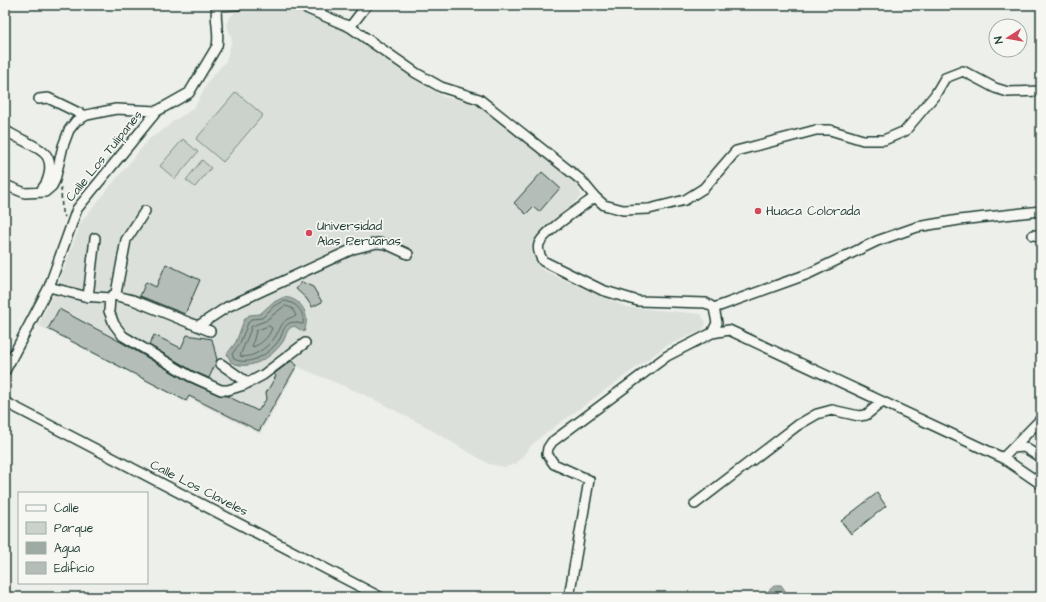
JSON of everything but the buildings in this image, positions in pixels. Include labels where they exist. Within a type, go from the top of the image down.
[{"type":"street","points":[[5,185],[25,193],[36,194],[45,192],[52,186],[69,130],[76,121],[85,116],[116,109],[157,111],[189,93],[215,51],[219,40],[215,16],[217,6],[238,5]]},
{"type":"street","points":[[299,5],[350,27],[416,73],[441,87],[478,99],[581,180],[595,197],[604,204],[623,210],[649,209],[685,200],[704,188],[736,150],[816,130],[830,130],[863,140],[884,140],[905,131],[935,95],[945,78],[963,71],[995,88],[1008,92],[1041,91]]},
{"type":"street","points":[[350,27],[367,5]]},
{"type":"street","points":[[39,99],[48,98],[85,116]]},
{"type":"street","name":"Calle Los Tulipanes","points":[[5,370],[49,287],[69,226],[81,201],[157,111]]},
{"type":"street","points":[[5,130],[43,151],[47,156],[49,168],[48,181],[36,194]]},
{"type":"street","points":[[595,197],[554,228],[540,243],[539,253],[544,261],[602,290],[638,301],[706,303],[714,308],[717,323],[712,333]]},
{"type":"street","points":[[146,211],[126,240],[117,288],[111,297],[109,311],[114,324],[123,336],[190,376],[221,390],[228,390],[248,383],[263,375],[305,343]]},
{"type":"street","points":[[714,308],[808,274],[877,241],[917,227],[959,220],[1041,211]]},
{"type":"street","points":[[88,297],[95,238]]},
{"type":"street","points":[[198,326],[227,307],[353,249],[377,243],[386,244],[408,254]]},
{"type":"street","points":[[49,287],[88,297],[111,297],[133,300],[210,331]]},
{"type":"street","points":[[569,597],[589,480],[554,464],[547,454],[548,448],[552,442],[667,356],[712,333],[729,330],[1003,458],[1041,484]]},
{"type":"street","points":[[221,364],[248,383]]},
{"type":"street","name":"Calle Los Claveles","points":[[5,402],[380,597]]},
{"type":"street","points":[[694,504],[798,425],[817,414],[832,410],[859,416],[866,415],[882,402]]},
{"type":"street","points":[[1003,458],[1041,420]]},
{"type":"street","points":[[1013,448],[1024,447],[1041,458]]},
{"type":"path","points":[[61,182],[62,212],[69,226]]},
{"type":"shaded area","name":"Universidad Alas Peruanas","points":[[250,5],[283,7],[335,23],[411,77],[444,97],[481,103],[543,153],[579,187],[581,196],[533,241],[532,252],[539,267],[591,292],[627,307],[701,314],[706,323],[703,330],[666,346],[542,436],[532,445],[516,464],[505,467],[489,464],[423,425],[365,395],[298,367],[260,434],[190,399],[188,403],[38,325],[58,285],[81,222],[149,139],[195,106],[209,80],[226,61],[232,40],[227,25],[230,17],[235,12]]},
{"type":"green space","points":[[236,92],[263,115],[223,162],[196,139]]},
{"type":"green space","points":[[183,139],[198,152],[175,179],[160,166]]},
{"type":"green space","points":[[202,160],[211,168],[195,187],[186,180]]},
{"type":"water","points":[[284,297],[296,301],[303,308],[306,319],[304,332],[294,326],[291,327],[284,341],[277,349],[259,362],[238,365],[231,362],[227,354],[236,342],[244,320],[249,315],[260,314],[272,303]]},
{"type":"water","points":[[775,585],[781,585],[786,592],[786,597],[762,597]]},
{"type":"place","name":"Huaca Colorada","points":[[758,211]]},
{"type":"place","name":"Universidad Alas Peruanas","points":[[309,233]]}]
